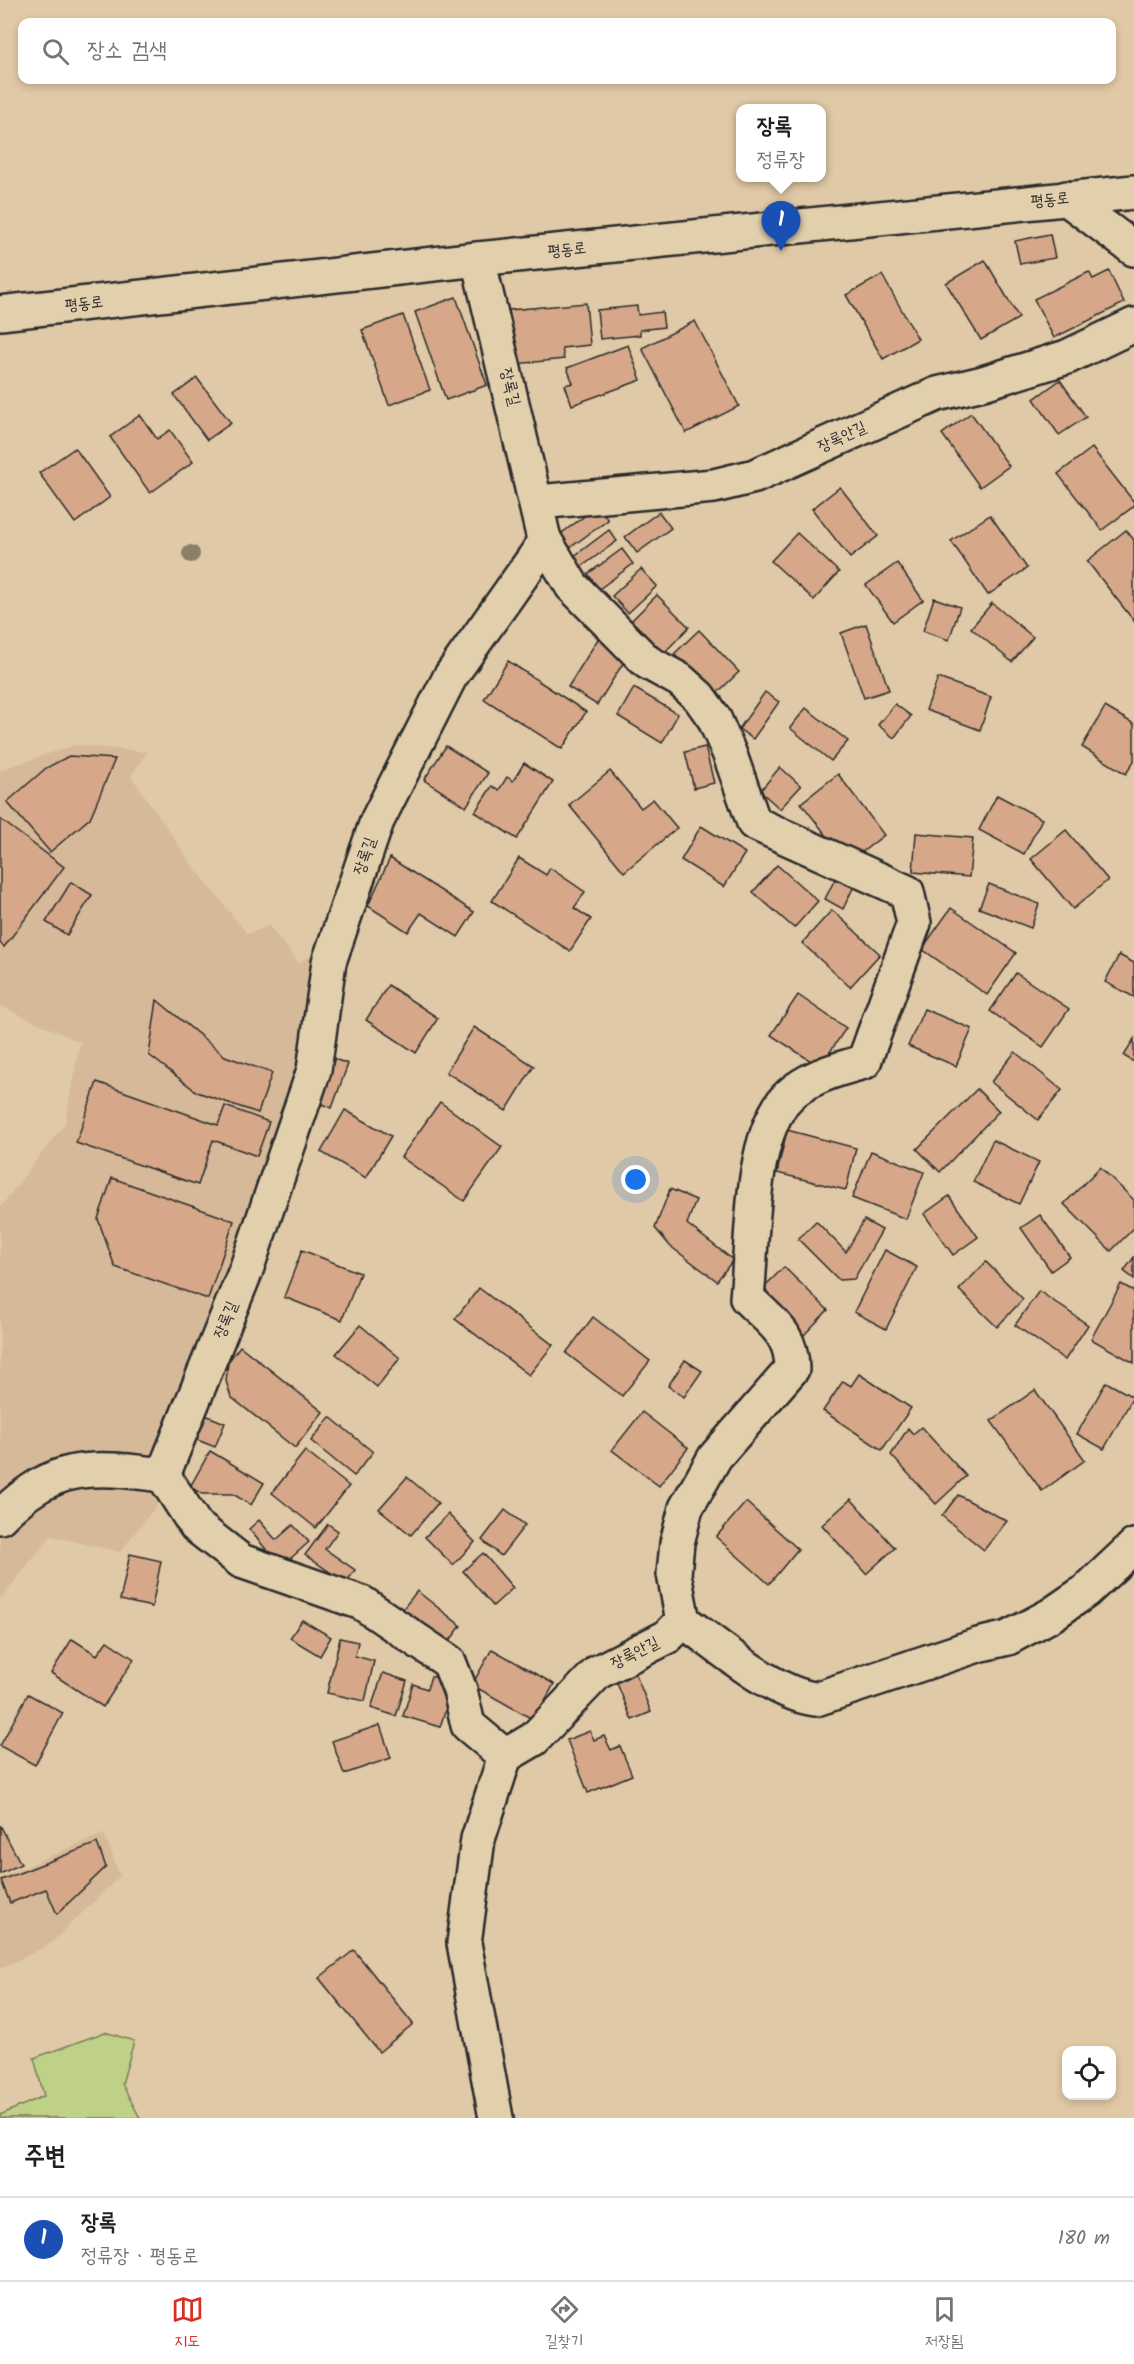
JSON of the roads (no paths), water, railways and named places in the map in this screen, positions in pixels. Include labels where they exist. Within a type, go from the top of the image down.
[{"type":"street","name":"평동로","points":[[0,313],[478,259],[1134,192]]},
{"type":"street","points":[[1066,198],[1134,249]]},
{"type":"street","name":"장록길","points":[[163,1475],[246,1270],[314,1070],[329,962],[377,821],[450,677],[539,551],[544,539],[538,502],[478,259]]},
{"type":"street","name":"장록안길","points":[[538,502],[714,486],[755,476],[937,394],[983,383],[1067,357],[1134,325]]},
{"type":"street","points":[[544,539],[572,586],[647,662],[680,680],[699,697],[714,718],[754,823],[907,892],[914,923],[864,1062],[835,1070],[798,1088],[784,1101],[768,1130],[757,1173],[747,1298],[786,1338],[792,1350],[792,1369],[715,1457],[686,1508],[677,1543],[674,1574],[683,1621],[775,1685],[800,1697],[816,1699],[978,1645],[1008,1638],[1051,1615],[1086,1591],[1134,1546]]},
{"type":"street","points":[[0,1517],[13,1504],[53,1476],[102,1468],[163,1475],[196,1526],[241,1561],[362,1603],[449,1662],[460,1690],[468,1725],[505,1756],[478,1839],[464,1943],[496,2118]]},
{"type":"street","name":"장록안길","points":[[505,1756],[534,1739],[598,1672],[667,1637],[683,1621]]},
{"type":"place","name":"장록","points":[[781,251]]}]
